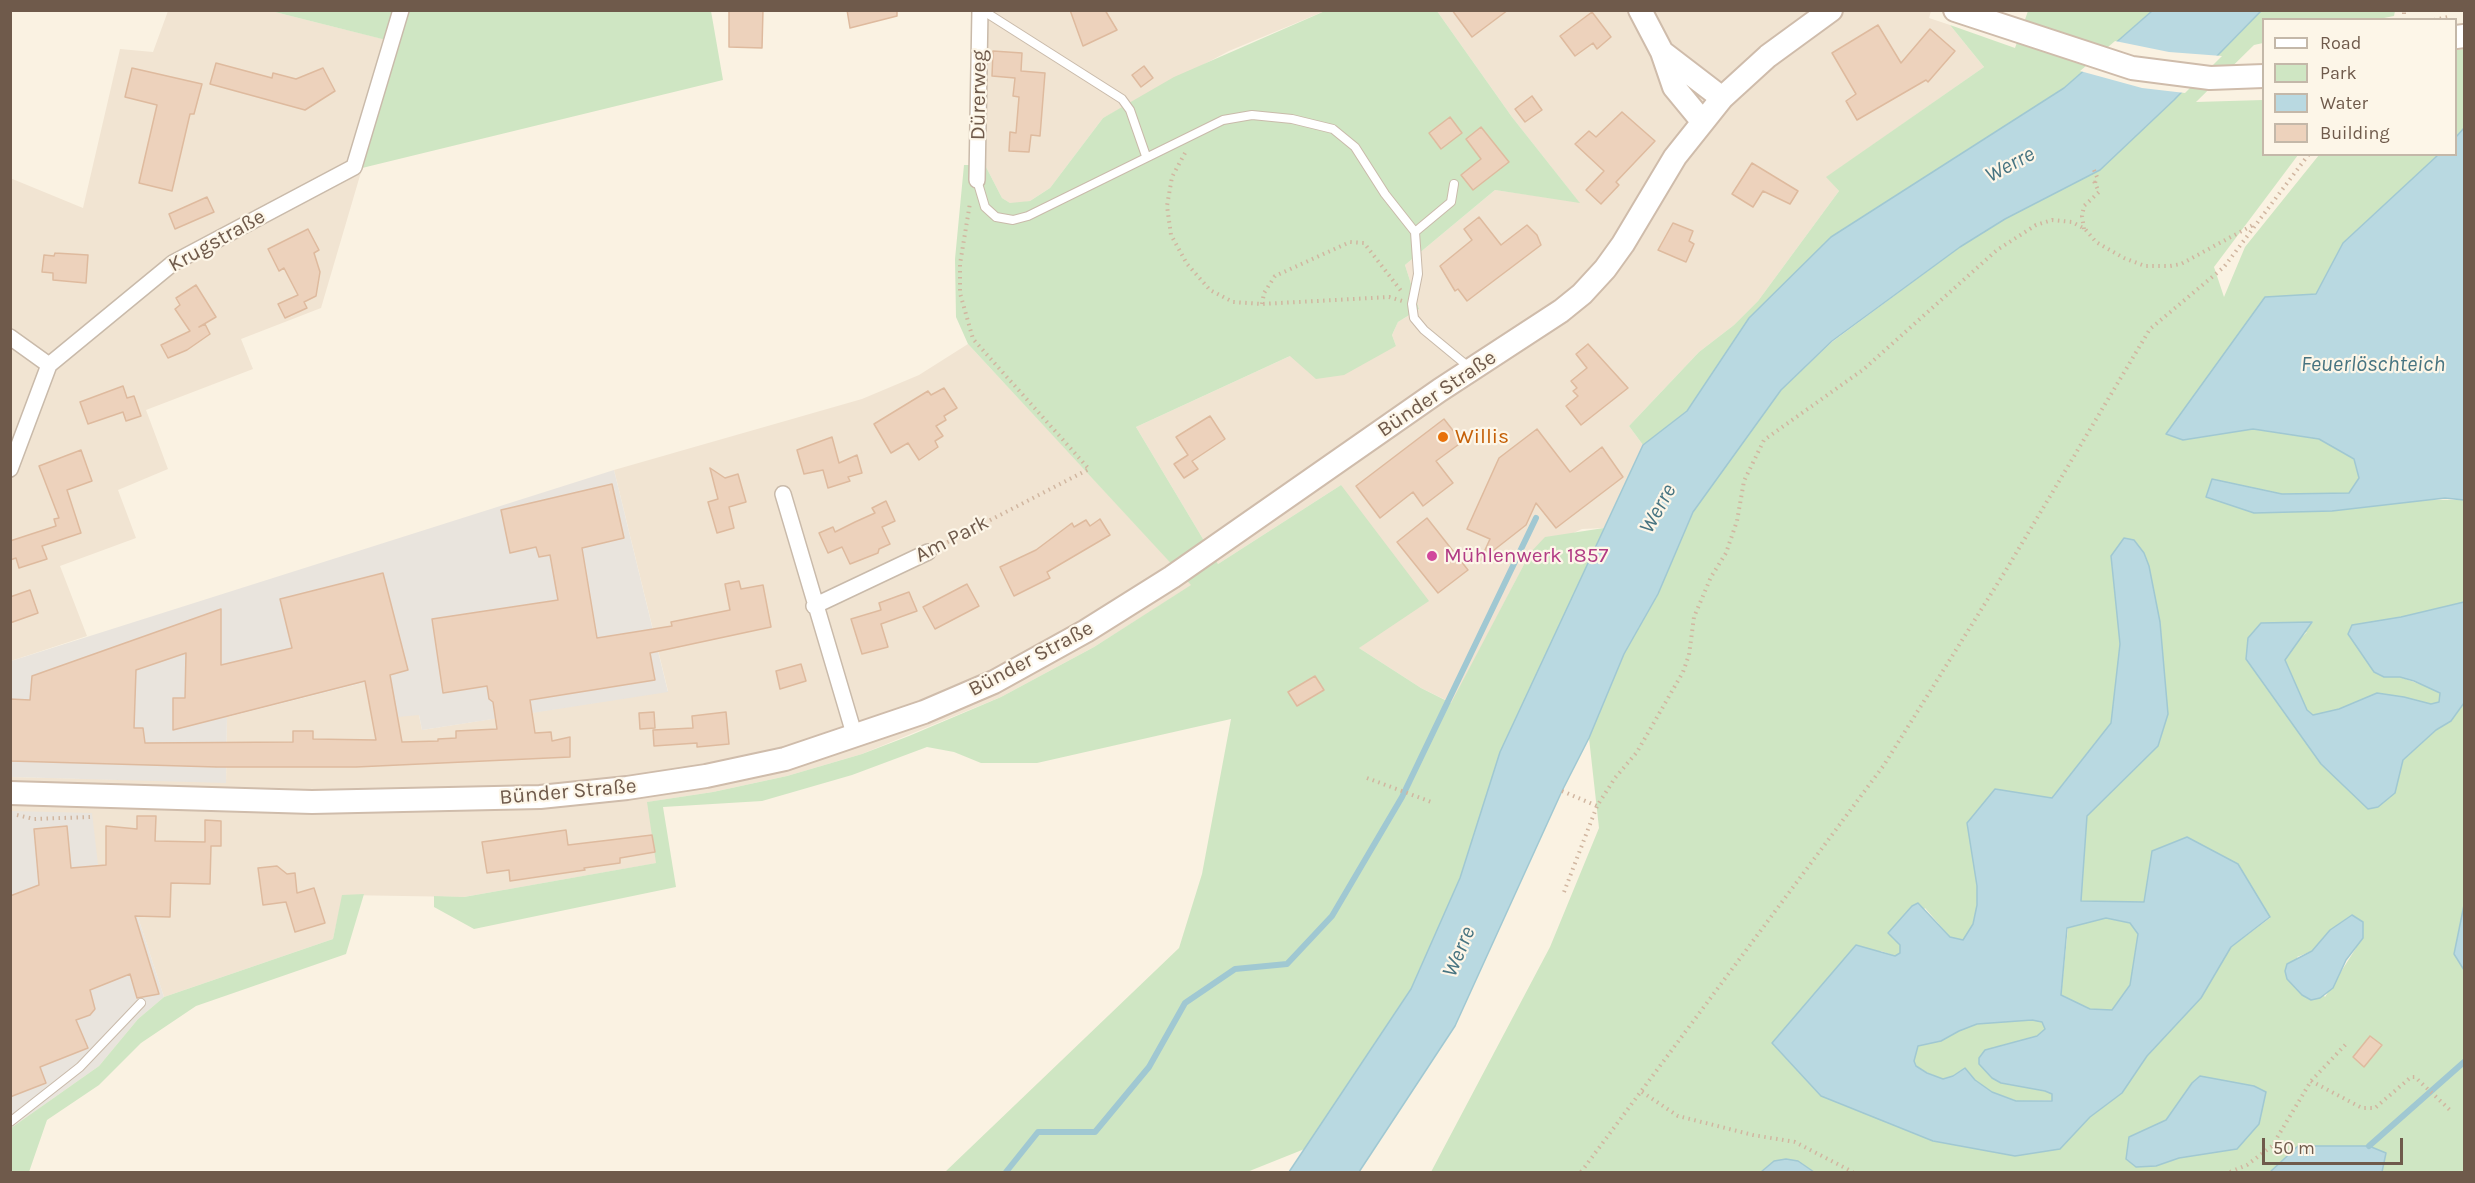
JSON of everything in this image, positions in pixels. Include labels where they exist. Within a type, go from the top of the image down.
[{"type":"main road","points":[[1640,10],[1662,52],[1674,87],[1702,121]]},
{"type":"main road","name":"Bünder Straße","points":[[10,793],[312,802],[540,797],[627,788],[706,776],[785,759],[924,712],[994,682],[1086,632],[1172,577],[1471,369],[1523,338],[1582,294],[1623,244],[1675,157],[1722,98],[1768,56],[1831,10]]},
{"type":"main road","points":[[1955,10],[2132,68],[2210,78],[2262,76]]},
{"type":"main road","points":[[1662,52],[1722,98]]},
{"type":"street","name":"Krugstraße","points":[[10,469],[50,365],[173,263],[354,167],[401,10]]},
{"type":"street","name":"Dürerweg","points":[[977,180],[981,10]]},
{"type":"street","points":[[10,337],[50,365]]},
{"type":"street","points":[[783,494],[814,606],[855,737]]},
{"type":"street","name":"Am Park","points":[[814,606],[928,552]]},
{"type":"lane","points":[[981,10],[1122,99],[1130,110],[1146,156]]},
{"type":"lane","points":[[977,180],[985,207],[996,218],[1013,220],[1029,216],[1146,156],[1223,120],[1252,115],[1292,118],[1333,129],[1355,147],[1385,194],[1415,232],[1418,274],[1412,304],[1414,318],[1424,330],[1471,369]]},
{"type":"lane","points":[[1415,232],[1451,202],[1454,184]]},
{"type":"lane","points":[[10,1122],[80,1067],[141,1003]]},
{"type":"path","points":[[1183,138],[1185,154],[1172,177],[1167,206],[1171,235],[1187,264],[1210,290],[1233,302],[1262,304],[1389,297],[1412,304]]},
{"type":"path","points":[[1581,1173],[1884,765],[2006,570],[2150,328],[2224,267],[2307,156]]},
{"type":"path","points":[[2085,229],[2082,216],[2089,199],[2099,192],[2094,181],[2097,177],[2094,170]]},
{"type":"path","name":"Am Park","points":[[928,552],[1089,469],[973,339],[960,293],[960,264],[965,223],[977,180]]},
{"type":"path","points":[[1564,892],[1597,806],[1615,778],[1637,752],[1683,672],[1689,655],[1694,617],[1726,553],[1737,520],[1744,481],[1764,440],[1864,369],[1965,278],[2019,234],[2052,220],[2072,222],[2085,229],[2096,242],[2124,258],[2145,266],[2170,266],[2181,264],[2254,225]]},
{"type":"path","points":[[1262,304],[1264,293],[1275,276],[1350,242],[1364,243],[1412,304]]},
{"type":"path","points":[[1367,778],[1434,803]]},
{"type":"path","points":[[1562,791],[1597,806]]},
{"type":"path","points":[[10,814],[34,819],[94,816]]},
{"type":"path","points":[[2230,1173],[2247,1165],[2272,1146],[2311,1081],[2347,1043]]},
{"type":"path","points":[[2311,1081],[2362,1108],[2375,1108],[2411,1077],[2418,1079],[2451,1111]]},
{"type":"path","points":[[1642,1092],[1678,1116],[1716,1127],[1795,1142],[1825,1155],[1853,1173]]},
{"type":"shaded area","points":[[168,11],[271,11],[399,43],[321,308],[241,339],[253,369],[146,410],[168,469],[118,490],[136,538],[60,566],[87,636],[11,661],[10,178],[83,208],[120,49],[153,52]]},
{"type":"shaded area","points":[[972,11],[1325,11],[1229,51],[1103,118],[1050,188],[1030,201],[1010,203],[1002,198],[985,165],[985,22],[973,16]]},
{"type":"shaded area","points":[[1437,11],[1931,11],[1929,18],[1950,25],[1984,67],[1827,177],[1839,191],[1758,301],[1734,325],[1699,352],[1629,426],[1643,445],[1604,528],[1582,529],[1530,553],[1452,703],[1421,688],[1359,648],[1363,644],[1341,485],[1218,564],[1136,427],[1290,356],[1396,346],[1392,335],[1398,322],[1419,309],[1405,265],[1495,190],[1579,202],[1512,117]]},
{"type":"shaded area","points":[[968,344],[1192,585],[1094,647],[1001,697],[862,754],[787,776],[713,792],[648,802],[657,863],[464,897],[343,895],[333,939],[164,997],[137,914],[99,873],[11,814],[11,777],[226,782],[227,717],[390,676],[419,715],[422,730],[668,691],[614,470],[862,399],[919,375]]},
{"type":"shaded area","points":[[614,470],[668,692],[422,730],[419,715],[398,717],[390,676],[227,717],[226,783],[11,777],[11,661]]},
{"type":"shaded area","points":[[11,811],[92,813],[99,873],[137,914],[164,997],[138,1019],[99,1066],[11,1128]]},
{"type":"green space","points":[[271,11],[711,11],[723,80],[362,168],[398,43]]},
{"type":"green space","points":[[1325,11],[1437,11],[1512,117],[1580,203],[1495,190],[1405,265],[1419,309],[1398,322],[1392,335],[1396,346],[1344,375],[1316,379],[1290,356],[1136,427],[1218,564],[1341,485],[1429,601],[1359,648],[1421,688],[1451,703],[1530,553],[1545,537],[1604,528],[1460,878],[1411,989],[1307,1148],[1247,1172],[945,1172],[1179,948],[1202,874],[1231,719],[1037,763],[981,763],[954,752],[927,747],[852,775],[762,801],[663,807],[676,887],[474,929],[434,907],[434,896],[464,897],[656,863],[647,802],[713,792],[787,776],[862,754],[909,736],[1001,697],[1094,647],[1191,585],[968,344],[956,317],[955,259],[964,165],[985,165],[1002,198],[1010,203],[1030,201],[1050,188],[1103,118],[1174,77]]},
{"type":"green space","points":[[2028,11],[2152,11],[2064,88],[1831,237],[1711,377],[1687,411],[1643,445],[1629,426],[1699,352],[1734,325],[1758,301],[1839,191],[1826,177],[1984,67],[1950,25],[2015,48]]},
{"type":"green space","points":[[2261,11],[2395,11],[2394,16],[2384,18],[2262,18],[2262,43],[2254,45],[2196,102],[2262,100],[2262,156],[2297,156],[2214,267],[2224,297],[2245,247],[2318,156],[2437,156],[2343,243],[2316,294],[2184,440],[2253,429],[2319,439],[2354,459],[2359,478],[2349,493],[2282,494],[2212,479],[2206,497],[2464,500],[2464,602],[2401,617],[2353,625],[2348,634],[2384,677],[2400,677],[2428,687],[2440,693],[2439,702],[2431,704],[2377,693],[2339,709],[2313,715],[2307,710],[2285,660],[2293,645],[2307,632],[2246,659],[2395,793],[2403,760],[2436,730],[2451,721],[2464,703],[2464,905],[2454,954],[2464,970],[2464,1172],[2382,1172],[2386,1153],[2369,1146],[2298,1146],[2270,1172],[1814,1172],[1798,1161],[1774,1161],[1761,1172],[1431,1172],[1550,947],[1599,828],[1589,738],[1624,654],[1658,594],[1693,512],[1737,447],[1781,390],[1832,342],[1960,247],[2005,219],[2100,170],[2174,100]],"holes":[[[2144,553],[2160,622],[2168,714],[2158,746],[2087,816],[2081,901],[2145,902],[2270,918],[2231,947],[2201,998],[2147,1056],[2122,1093],[2090,1117],[2060,1149],[2015,1156],[1933,1141],[1821,1096],[1772,1043],[1881,951],[1895,956],[1900,953],[1900,945],[1925,908],[1950,937],[1963,940],[1973,924],[1977,905],[1977,886],[1967,823],[2052,798],[2111,723],[2120,644],[2111,556]],[[2352,915],[2356,948],[2325,997],[2297,957],[2312,951],[2330,930]],[[2200,1076],[2253,1086],[2237,1149],[2179,1158],[2156,1166],[2152,1127],[2166,1120],[2192,1083]]]},
{"type":"green space","points":[[2464,49],[2464,128],[2457,136],[2457,50]]},
{"type":"green space","points":[[364,894],[346,954],[196,1006],[141,1043],[99,1085],[47,1120],[29,1172],[11,1172],[11,1128],[99,1066],[138,1019],[164,997],[333,939],[342,895]]},
{"type":"green space","points":[[2105,918],[2130,923],[2138,934],[2130,985],[2112,1010],[2090,1009],[2061,995],[2068,928]]},
{"type":"green space","points":[[2032,1020],[2042,1022],[2045,1029],[2037,1036],[1985,1050],[1992,1078],[2001,1083],[2045,1091],[2052,1094],[2052,1100],[2017,1101],[1992,1092],[1975,1080],[1965,1068],[1943,1079],[1916,1066],[1914,1061],[1918,1046],[1941,1041],[1977,1024]]},
{"type":"water","name":"Werre","points":[[2152,11],[2261,11],[2174,100],[2100,170],[2005,219],[1960,247],[1832,341],[1781,390],[1693,512],[1658,594],[1624,654],[1589,738],[1562,791],[1455,1026],[1359,1172],[1289,1172],[1411,989],[1460,878],[1500,752],[1643,445],[1687,411],[1749,318],[1831,237],[2064,88]]},
{"type":"water","name":"Feuerlöschteich","points":[[2464,128],[2464,500],[2445,498],[2332,511],[2254,513],[2206,497],[2212,479],[2282,494],[2349,493],[2359,478],[2354,459],[2319,439],[2253,429],[2183,440],[2166,434],[2265,297],[2316,294],[2343,243],[2437,156],[2457,156],[2457,136]]},
{"type":"water","points":[[2124,538],[2134,540],[2144,553],[2149,566],[2160,622],[2168,714],[2158,746],[2087,816],[2081,901],[2144,902],[2152,851],[2187,837],[2238,864],[2270,917],[2231,947],[2201,998],[2147,1056],[2122,1093],[2090,1117],[2060,1149],[2015,1156],[1933,1141],[1821,1096],[1772,1043],[1856,945],[1895,956],[1900,953],[1900,945],[1888,933],[1912,906],[1918,903],[1950,937],[1963,940],[1973,924],[1977,905],[1977,886],[1967,823],[1995,789],[2052,798],[2111,723],[2120,644],[2111,556]],"holes":[[[2106,918],[2130,923],[2138,934],[2130,985],[2112,1010],[2090,1009],[2061,995],[2067,928]],[[2032,1020],[2042,1022],[2045,1029],[2037,1036],[1985,1050],[1979,1058],[1979,1064],[1992,1078],[2001,1083],[2045,1091],[2052,1094],[2052,1101],[2016,1101],[1992,1092],[1975,1080],[1965,1068],[1943,1079],[1927,1073],[1916,1066],[1914,1061],[1918,1046],[1941,1041],[1977,1024]]]},
{"type":"water","points":[[2464,602],[2464,703],[2451,721],[2436,730],[2403,760],[2395,793],[2378,807],[2368,809],[2321,764],[2246,659],[2248,638],[2261,623],[2312,622],[2285,660],[2307,710],[2313,715],[2339,709],[2377,693],[2431,704],[2439,702],[2440,693],[2414,681],[2400,677],[2384,677],[2374,672],[2348,634],[2352,625],[2401,617]]},
{"type":"water","points":[[2464,905],[2464,970],[2454,954]]},
{"type":"water","points":[[2352,915],[2363,922],[2363,938],[2346,960],[2333,988],[2320,998],[2311,1000],[2302,995],[2287,979],[2285,971],[2287,964],[2312,951],[2330,930]]},
{"type":"water","points":[[2200,1076],[2254,1086],[2266,1092],[2259,1124],[2237,1149],[2179,1158],[2156,1166],[2136,1167],[2126,1159],[2129,1137],[2166,1120],[2192,1083]]},
{"type":"water","points":[[2298,1146],[2369,1146],[2386,1153],[2382,1172],[2270,1172]]},
{"type":"water","points":[[1786,1159],[1798,1161],[1814,1172],[1761,1172],[1774,1161]]},
{"type":"pier","points":[[2115,41],[2169,52],[2222,56],[2185,93],[2142,88],[2080,71]]},
{"type":"building","points":[[729,10],[763,10],[762,48],[729,47]]},
{"type":"building","points":[[847,10],[897,10],[897,16],[850,28]]},
{"type":"building","points":[[1070,10],[1105,10],[1117,30],[1083,46]]},
{"type":"building","points":[[1452,10],[1508,10],[1472,37]]},
{"type":"building","points":[[1592,12],[1611,37],[1597,49],[1593,43],[1575,56],[1560,36]]},
{"type":"building","points":[[1878,25],[1901,63],[1930,29],[1955,51],[1928,82],[1926,80],[1857,120],[1846,101],[1856,94],[1832,53]]},
{"type":"building","points":[[993,51],[1022,53],[1021,71],[1045,73],[1040,136],[1031,135],[1029,152],[1009,151],[1010,132],[1016,133],[1019,97],[1013,96],[1015,78],[992,76]]},
{"type":"building","points":[[216,63],[272,78],[273,73],[296,79],[323,68],[335,91],[305,110],[210,84]]},
{"type":"building","points":[[1144,66],[1153,78],[1141,87],[1132,75]]},
{"type":"building","points":[[132,68],[202,84],[194,114],[190,114],[172,191],[139,183],[157,105],[125,97]]},
{"type":"building","points":[[1532,96],[1542,110],[1525,122],[1515,109]]},
{"type":"building","points":[[1622,112],[1655,141],[1616,182],[1619,185],[1601,204],[1586,190],[1604,171],[1575,144],[1589,131],[1596,137]]},
{"type":"building","points":[[1450,117],[1462,133],[1441,149],[1429,133]]},
{"type":"building","points":[[1481,127],[1509,162],[1473,190],[1461,175],[1481,159],[1466,139]]},
{"type":"building","points":[[1752,163],[1798,191],[1790,204],[1763,191],[1753,207],[1732,194]]},
{"type":"building","points":[[207,197],[214,212],[175,229],[169,214]]},
{"type":"building","points":[[1479,217],[1501,245],[1527,225],[1537,235],[1541,245],[1467,301],[1458,289],[1455,291],[1440,266],[1472,240],[1464,229]]},
{"type":"building","points":[[1673,223],[1693,231],[1689,241],[1694,244],[1686,262],[1658,250]]},
{"type":"building","points":[[308,229],[319,250],[314,253],[320,272],[316,296],[304,302],[307,308],[285,318],[278,304],[298,295],[284,268],[279,271],[268,249]]},
{"type":"building","points":[[55,253],[88,255],[86,283],[53,280],[53,273],[42,272],[44,255],[54,256]]},
{"type":"building","points":[[196,285],[216,317],[199,327],[205,324],[210,334],[187,350],[168,358],[161,345],[190,331],[175,309],[180,305],[176,298]]},
{"type":"building","points":[[1588,344],[1628,388],[1581,425],[1566,406],[1578,396],[1573,391],[1577,388],[1571,381],[1587,368],[1576,354]]},
{"type":"building","points":[[123,386],[127,398],[134,396],[141,416],[126,421],[123,412],[88,424],[80,402]]},
{"type":"building","points":[[944,388],[957,408],[944,416],[946,420],[936,426],[943,436],[935,441],[938,447],[919,460],[908,443],[891,453],[874,424],[928,391],[931,395]]},
{"type":"building","points":[[1210,416],[1225,439],[1192,461],[1198,469],[1184,478],[1174,464],[1188,455],[1176,437]]},
{"type":"building","points":[[1444,419],[1462,442],[1436,461],[1453,483],[1423,506],[1413,492],[1380,518],[1356,486]]},
{"type":"building","points":[[1537,429],[1570,472],[1602,447],[1623,477],[1556,528],[1536,503],[1526,525],[1480,561],[1490,539],[1467,529],[1499,458]]},
{"type":"building","points":[[832,437],[839,463],[857,455],[862,473],[848,477],[850,481],[828,488],[823,470],[804,474],[797,450]]},
{"type":"building","points":[[81,450],[92,481],[67,490],[81,533],[42,546],[47,559],[19,568],[16,558],[10,560],[10,541],[56,526],[54,519],[59,518],[39,466]]},
{"type":"building","points":[[710,468],[725,478],[738,474],[746,502],[729,507],[734,528],[717,533],[708,502],[718,499]]},
{"type":"building","points":[[612,484],[624,538],[582,548],[597,638],[672,626],[671,622],[730,610],[725,584],[739,581],[741,589],[763,585],[771,627],[650,653],[655,680],[530,700],[535,733],[551,732],[552,741],[570,737],[570,757],[356,767],[217,767],[10,761],[10,699],[30,700],[32,676],[221,609],[221,665],[292,648],[280,599],[383,573],[408,670],[390,675],[402,742],[438,741],[438,739],[456,738],[456,731],[497,729],[493,702],[489,699],[487,686],[443,693],[432,619],[558,600],[550,555],[539,557],[536,547],[510,553],[501,510]],"holes":[[[186,653],[185,698],[173,698],[173,730],[365,681],[376,740],[313,739],[313,731],[293,731],[293,742],[145,743],[143,728],[134,728],[136,670]]]},
{"type":"building","points":[[886,501],[895,521],[882,527],[890,544],[879,549],[878,553],[850,564],[842,547],[828,553],[819,533],[833,527],[835,532],[875,513],[872,508]]},
{"type":"building","name":"Mühlenwerk 1857","points":[[1427,518],[1468,570],[1438,593],[1397,542]]},
{"type":"building","points":[[1100,519],[1110,535],[1047,572],[1050,578],[1014,596],[1000,567],[1036,550],[1072,523],[1074,527],[1086,520],[1090,526]]},
{"type":"building","points":[[967,584],[979,606],[935,629],[923,607]]},
{"type":"building","points":[[30,590],[38,613],[10,623],[10,597]]},
{"type":"building","points":[[909,592],[917,611],[881,624],[888,647],[862,654],[851,619],[881,610],[879,603]]},
{"type":"building","points":[[801,664],[806,681],[780,689],[776,671]]},
{"type":"building","points":[[1315,676],[1324,690],[1297,706],[1288,692]]},
{"type":"building","points":[[654,712],[655,728],[640,729],[639,713]]},
{"type":"building","points":[[726,712],[729,744],[697,747],[697,743],[654,746],[653,730],[693,728],[692,716]]},
{"type":"building","points":[[137,816],[156,816],[155,841],[205,842],[205,820],[221,821],[221,846],[211,846],[210,884],[171,883],[170,917],[135,916],[159,994],[137,998],[130,974],[90,990],[95,1009],[90,1015],[76,1020],[88,1048],[40,1067],[46,1083],[10,1097],[10,896],[39,885],[34,829],[67,826],[71,868],[106,865],[106,826],[137,829]]},
{"type":"building","points":[[566,830],[568,845],[652,835],[655,852],[620,858],[620,863],[584,868],[585,870],[510,881],[509,870],[487,873],[482,842]]},
{"type":"building","points":[[277,866],[287,874],[295,873],[297,893],[314,888],[325,923],[295,932],[286,902],[263,905],[258,868]]},
{"type":"building","points":[[2370,1036],[2382,1045],[2364,1067],[2353,1057]]},
{"type":"waterway","points":[[1006,1172],[1038,1132],[1095,1132],[1149,1067],[1185,1003],[1235,969],[1287,964],[1332,916],[1402,797],[1536,518]]},
{"type":"waterway","points":[[2369,1146],[2464,1062]]},
{"type":"place","name":"Willis","points":[[1443,437]]},
{"type":"place","name":"Mühlenwerk 1857","points":[[1432,556]]}]
